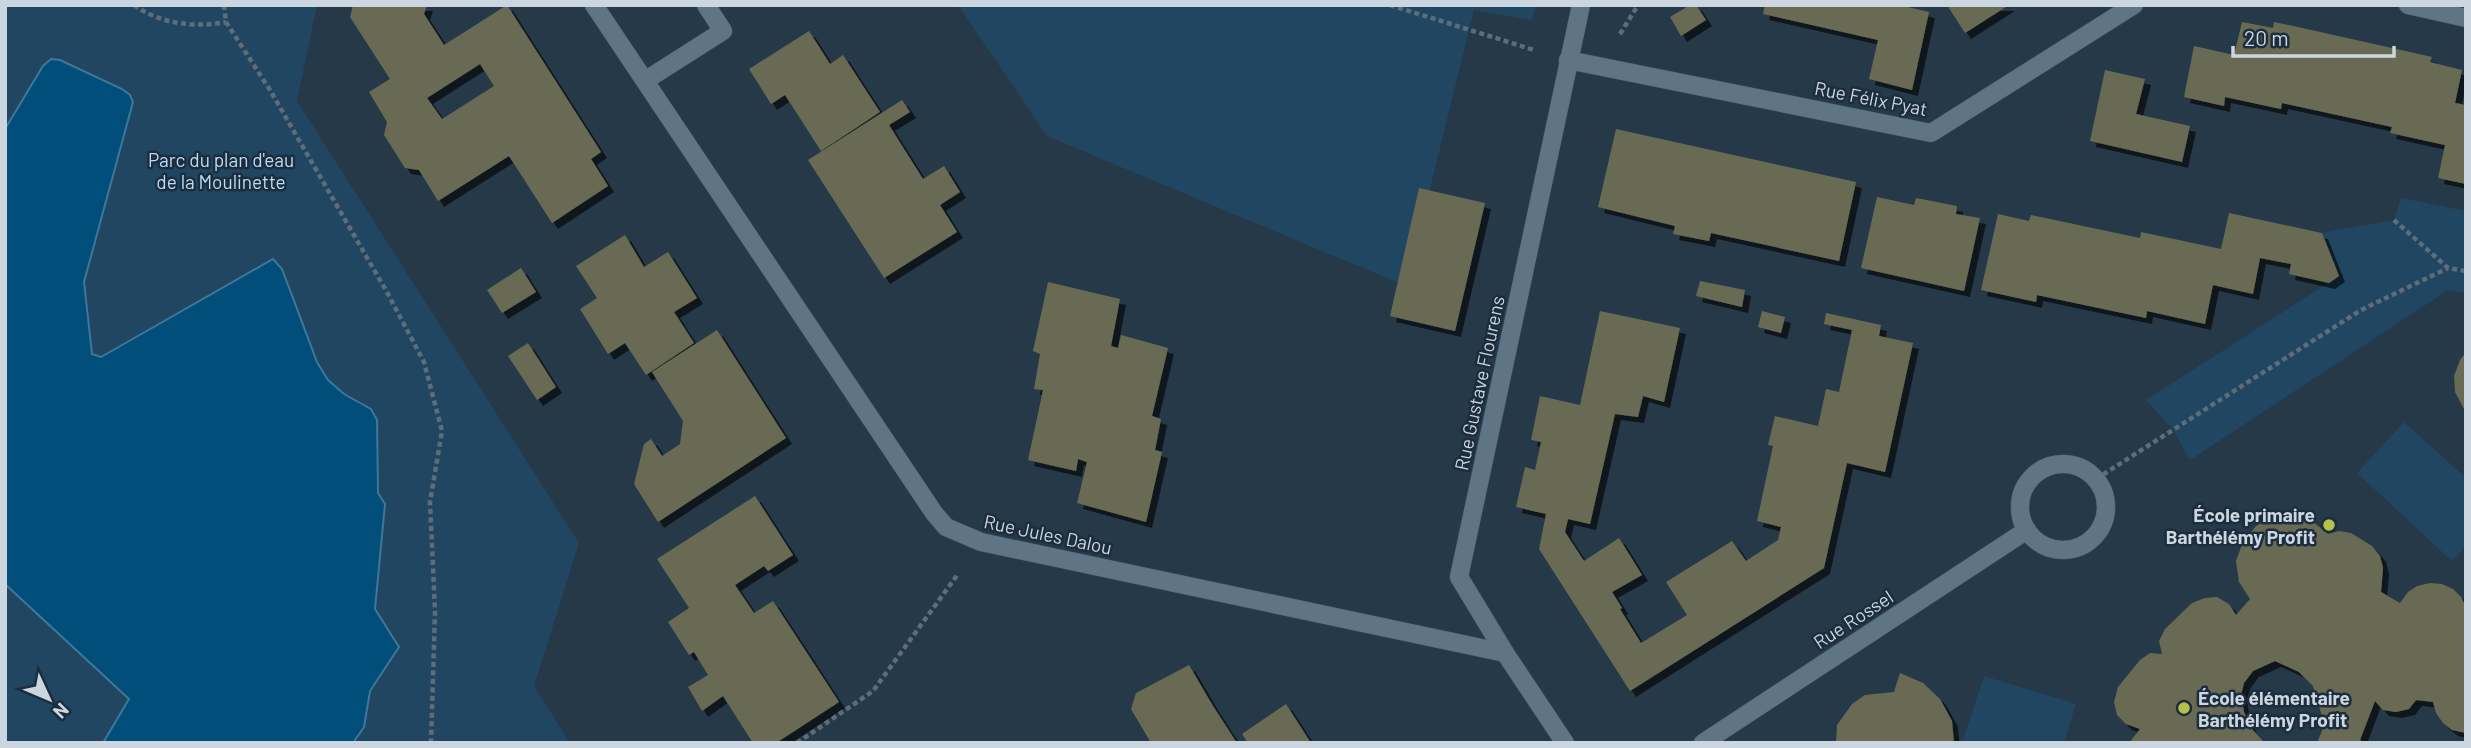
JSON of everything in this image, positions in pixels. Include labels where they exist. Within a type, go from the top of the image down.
[{"type":"street","name":"Rue Jules Dalou","points":[[594,5],[934,513],[946,527],[981,542],[1505,653]]},
{"type":"street","points":[[646,80],[723,31],[706,5]]},
{"type":"street","name":"Rue Gustave Flourens","points":[[1565,743],[1505,653],[1459,577],[1581,5]]},
{"type":"street","name":"Rue Félix Pyat","points":[[1569,60],[1931,132],[2134,5]]},
{"type":"street","points":[[2408,5],[2466,18]]},
{"type":"street","points":[[2056,464],[2071,464],[2086,470],[2104,492],[2107,507],[2104,522],[2086,544],[2074,549],[2047,547],[2027,530],[2020,505],[2023,492],[2031,479],[2042,469],[2056,464]]},
{"type":"street","name":"Rue Rossel","points":[[1703,743],[2027,530]]},
{"type":"path","points":[[134,5],[143,12],[180,24],[226,23]]},
{"type":"path","points":[[224,5],[226,23],[277,102],[388,294],[424,362],[442,431],[430,502],[435,611],[431,743]]},
{"type":"path","points":[[1390,5],[1569,60]]},
{"type":"path","points":[[2394,220],[2448,268],[2466,271]]},
{"type":"path","points":[[2096,479],[2361,310],[2448,268]]},
{"type":"path","points":[[797,743],[873,691],[981,542]]},
{"type":"green space","name":"Parc du plan d'eau de la Moulinette","points":[[5,5],[317,5],[297,101],[579,543],[534,686],[570,743],[355,743],[354,740],[364,727],[370,691],[399,647],[375,609],[385,505],[378,493],[364,403],[344,394],[328,380],[265,263],[100,357],[92,354],[84,282],[133,102],[130,95],[122,89],[60,60],[43,66],[5,129]]},
{"type":"green space","points":[[958,5],[1536,5],[1532,20],[1474,10],[1406,286],[1047,136]]},
{"type":"green space","points":[[2401,198],[2466,211],[2466,293],[2448,290],[2190,460],[2174,431],[2146,400],[2339,276],[2322,233],[2394,220]]},
{"type":"green space","points":[[2404,422],[2466,478],[2466,546],[2452,561],[2357,473]]},
{"type":"green space","points":[[5,584],[130,699],[103,743],[5,743]]},
{"type":"green space","points":[[1984,676],[2076,704],[2064,743],[1962,743]]},
{"type":"shaded area","points":[[51,59],[60,60],[122,89],[130,95],[133,102],[84,282],[92,354],[101,357],[273,259],[282,269],[317,362],[328,380],[344,394],[371,409],[377,420],[378,493],[385,504],[375,609],[399,647],[370,691],[364,727],[355,743],[103,743],[129,699],[5,584],[5,129],[43,66]]},
{"type":"building","points":[[353,5],[427,5],[424,14],[444,45],[507,5],[601,152],[591,159],[608,186],[552,223],[509,156],[438,201],[419,170],[405,168],[384,135],[387,122],[369,92],[390,79],[350,17]],"holes":[[[480,64],[494,86],[442,119],[427,98]]]},
{"type":"building","points":[[1690,5],[1696,5],[1706,20],[1681,36],[1670,17]]},
{"type":"building","points":[[1765,5],[1899,5],[1929,12],[1912,90],[1869,79],[1878,40],[1763,14]]},
{"type":"building","points":[[1947,5],[2009,5],[1965,33]]},
{"type":"building","points":[[2242,22],[2273,28],[2274,22],[2298,27],[2432,57],[2430,62],[2462,70],[2455,103],[2466,105],[2466,184],[2438,178],[2445,145],[2390,133],[2392,127],[2282,103],[2281,109],[2225,97],[2224,106],[2184,97],[2194,46],[2234,55]]},
{"type":"building","points":[[809,31],[830,64],[843,55],[880,112],[821,151],[785,95],[771,104],[749,69]]},
{"type":"building","points":[[2105,70],[2145,79],[2136,114],[2190,126],[2182,162],[2090,141]]},
{"type":"building","points":[[902,100],[910,112],[889,125],[923,179],[944,166],[960,192],[940,205],[957,232],[884,278],[808,160]]},
{"type":"building","points":[[1616,129],[1856,182],[1839,261],[1711,233],[1709,241],[1673,234],[1675,226],[1598,207]]},
{"type":"building","points":[[1419,188],[1485,203],[1455,331],[1390,316]]},
{"type":"building","points":[[1877,197],[1914,205],[1916,198],[1957,206],[1956,214],[1980,218],[1964,291],[1861,268]]},
{"type":"building","points":[[2229,213],[2322,233],[2339,276],[2329,283],[2289,274],[2291,264],[2260,258],[2253,294],[2213,285],[2205,324],[2147,311],[2146,318],[2037,295],[2036,302],[1981,290],[1998,214],[2029,221],[2031,215],[2140,238],[2141,232],[2221,249]]},
{"type":"building","points":[[625,235],[644,267],[668,252],[697,298],[674,312],[694,343],[646,375],[625,343],[608,354],[580,309],[597,298],[576,266]]},
{"type":"building","points":[[521,268],[536,292],[502,313],[487,290]]},
{"type":"building","points":[[1700,281],[1745,290],[1742,307],[1696,296]]},
{"type":"building","points":[[1048,282],[1120,299],[1111,346],[1118,348],[1121,335],[1168,348],[1152,416],[1161,419],[1155,450],[1162,452],[1146,522],[1077,503],[1087,462],[1078,459],[1076,471],[1028,460],[1043,390],[1034,389],[1040,354],[1033,351]]},
{"type":"building","points":[[1600,311],[1680,328],[1664,402],[1643,396],[1638,417],[1615,414],[1590,524],[1568,519],[1565,532],[1584,561],[1619,538],[1642,575],[1612,592],[1641,643],[1687,615],[1666,582],[1732,541],[1746,561],[1778,540],[1781,527],[1757,521],[1773,446],[1768,445],[1775,416],[1818,426],[1826,389],[1839,392],[1852,330],[1824,324],[1826,313],[1881,325],[1879,336],[1913,343],[1885,472],[1847,463],[1824,568],[1630,691],[1539,549],[1546,514],[1516,507],[1525,467],[1535,470],[1541,442],[1531,440],[1540,396],[1580,405]]},
{"type":"building","points":[[1762,311],[1785,317],[1781,333],[1758,327]]},
{"type":"building","points":[[717,330],[786,438],[658,522],[634,484],[644,444],[651,439],[662,456],[680,444],[683,421],[652,372]]},
{"type":"building","points":[[528,343],[556,387],[537,400],[508,356]]},
{"type":"building","points":[[2466,352],[2466,413],[2455,392],[2454,376]]},
{"type":"building","points":[[755,496],[793,555],[768,571],[764,566],[735,585],[754,613],[773,601],[839,702],[776,743],[753,743],[723,696],[702,711],[688,687],[708,675],[694,652],[689,655],[668,622],[689,608],[657,559]]},
{"type":"building","points":[[2293,515],[2312,521],[2328,534],[2339,531],[2351,533],[2372,546],[2380,556],[2383,568],[2381,592],[2400,603],[2408,592],[2417,586],[2430,583],[2442,584],[2461,597],[2466,607],[2466,733],[2452,730],[2443,723],[2433,702],[2416,700],[2409,709],[2396,712],[2383,710],[2375,701],[2360,740],[2365,743],[2317,743],[2323,728],[2313,686],[2299,672],[2275,661],[2253,671],[2244,683],[2241,695],[2251,728],[2265,743],[2129,743],[2140,729],[2126,724],[2117,715],[2114,702],[2118,687],[2140,660],[2150,653],[2162,654],[2159,641],[2165,629],[2192,603],[2217,597],[2229,604],[2236,615],[2250,599],[2239,582],[2236,561],[2243,542],[2256,526],[2272,517]]},
{"type":"building","points":[[1189,665],[1237,743],[1151,743],[1131,709],[1136,693]]},
{"type":"building","points":[[1900,673],[1923,683],[1940,699],[1952,721],[1954,743],[1836,743],[1837,725],[1852,704],[1865,695],[1894,692]]},
{"type":"building","points":[[1286,704],[1311,743],[1248,743],[1242,734]]},
{"type":"place","name":"École primaire Barthélémy Profit","points":[[2329,525]]},
{"type":"place","name":"École élémentaire Barthélémy Profit","points":[[2184,708]]}]
